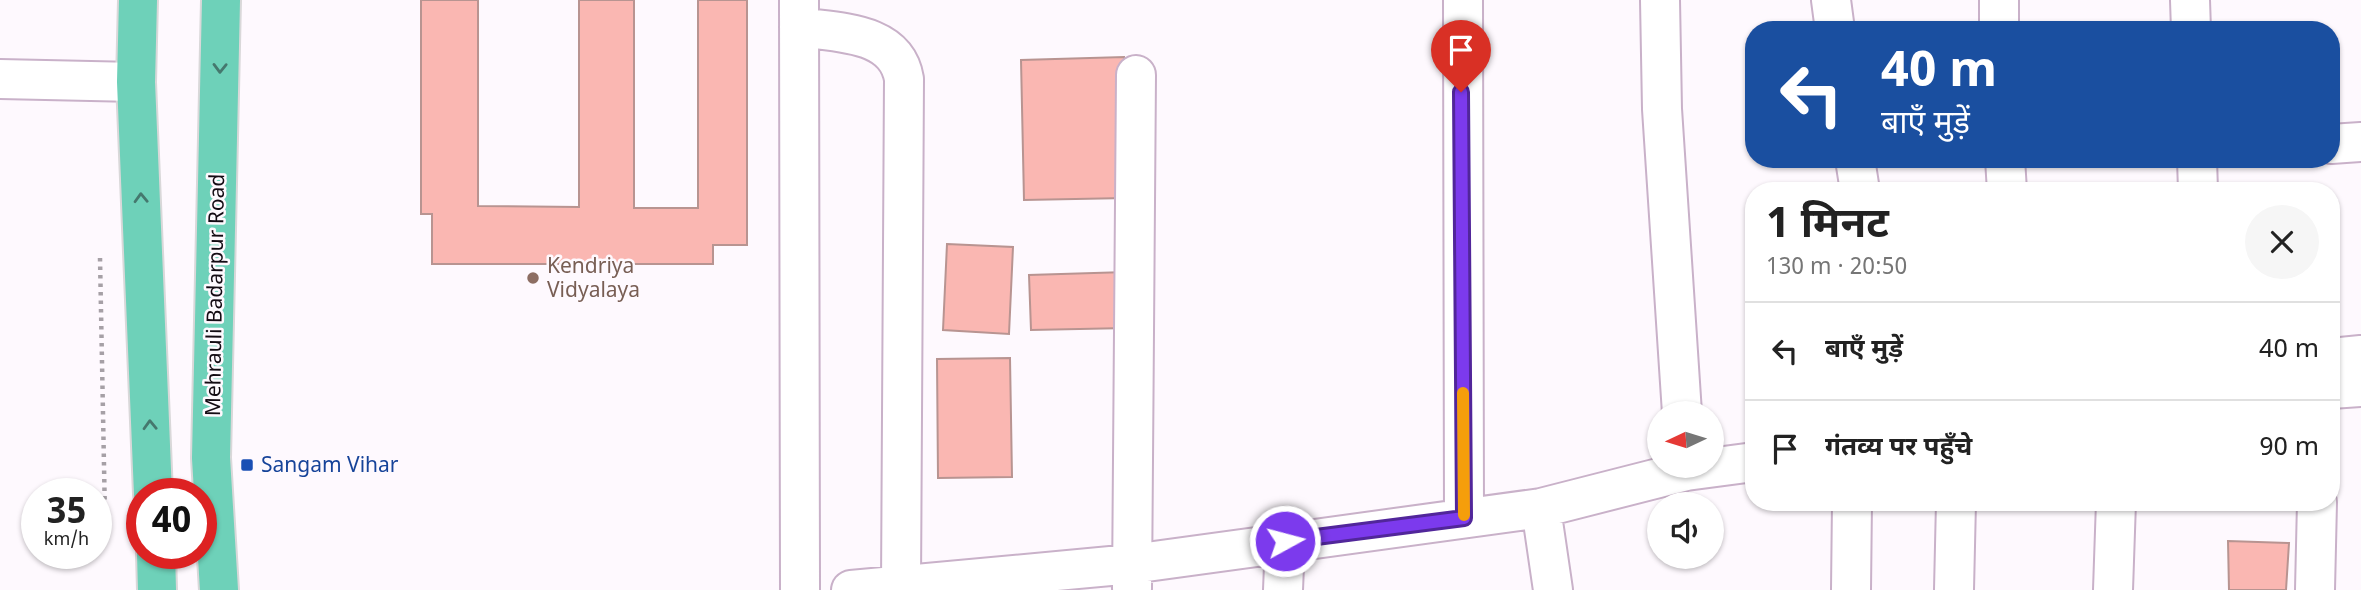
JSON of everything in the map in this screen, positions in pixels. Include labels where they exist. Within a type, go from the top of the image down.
[{"type":"main road","points":[[138,0],[136,82],[152,478]]},
{"type":"main road","name":"Mehrauli Badarpur Road","points":[[219,590],[211,458],[221,0]]},
{"type":"main road","points":[[156,569],[157,590]]},
{"type":"street","points":[[1463,0],[1464,518]]},
{"type":"street","points":[[1660,0],[1662,108],[1681,401]]},
{"type":"street","points":[[1831,0],[1834,21]]},
{"type":"street","points":[[1999,0],[1999,21]]},
{"type":"street","points":[[2190,0],[2191,21]]},
{"type":"street","points":[[800,590],[799,14],[887,48],[901,63],[904,79],[901,585]]},
{"type":"street","points":[[1132,577],[1136,75]]},
{"type":"street","points":[[0,79],[136,82]]},
{"type":"street","points":[[2340,143],[2361,142]]},
{"type":"street","points":[[2340,357],[2361,355]]},
{"type":"street","points":[[2340,388],[2361,387]]},
{"type":"street","points":[[1724,464],[1745,462]]},
{"type":"street","points":[[850,590],[901,585],[1132,577],[1285,541],[1541,508],[1650,478]]},
{"type":"street","points":[[1541,508],[1553,590]]},
{"type":"street","points":[[1851,590],[1852,511]]},
{"type":"street","points":[[1954,590],[1956,511]]},
{"type":"street","points":[[2113,590],[2116,511]]},
{"type":"street","points":[[2315,590],[2317,511]]},
{"type":"street","points":[[1283,590],[1285,541]]},
{"type":"path","points":[[100,258],[104,478]]},
{"type":"building","points":[[421,0],[478,0],[478,206],[579,207],[579,0],[634,0],[634,208],[698,208],[698,0],[747,0],[747,245],[713,245],[713,264],[432,264],[432,214],[421,214]]},
{"type":"building","points":[[1124,57],[1127,198],[1024,200],[1021,60]]},
{"type":"building","points":[[947,244],[1013,247],[1009,334],[943,330]]},
{"type":"building","points":[[1126,272],[1128,328],[1031,330],[1029,275]]},
{"type":"building","points":[[1010,358],[1012,477],[938,478],[937,359]]},
{"type":"building","points":[[2228,541],[2289,543],[2286,590],[2229,590]]},
{"type":"slow traffic","points":[[1463,393],[1464,515]]},
{"type":"place","name":"Kendriya Vidyalaya","points":[[533,278]]},
{"type":"place","name":"Sangam Vihar","points":[[247,465]]},
{"type":"route","points":[[1285,541],[1464,518],[1461,92]]}]
